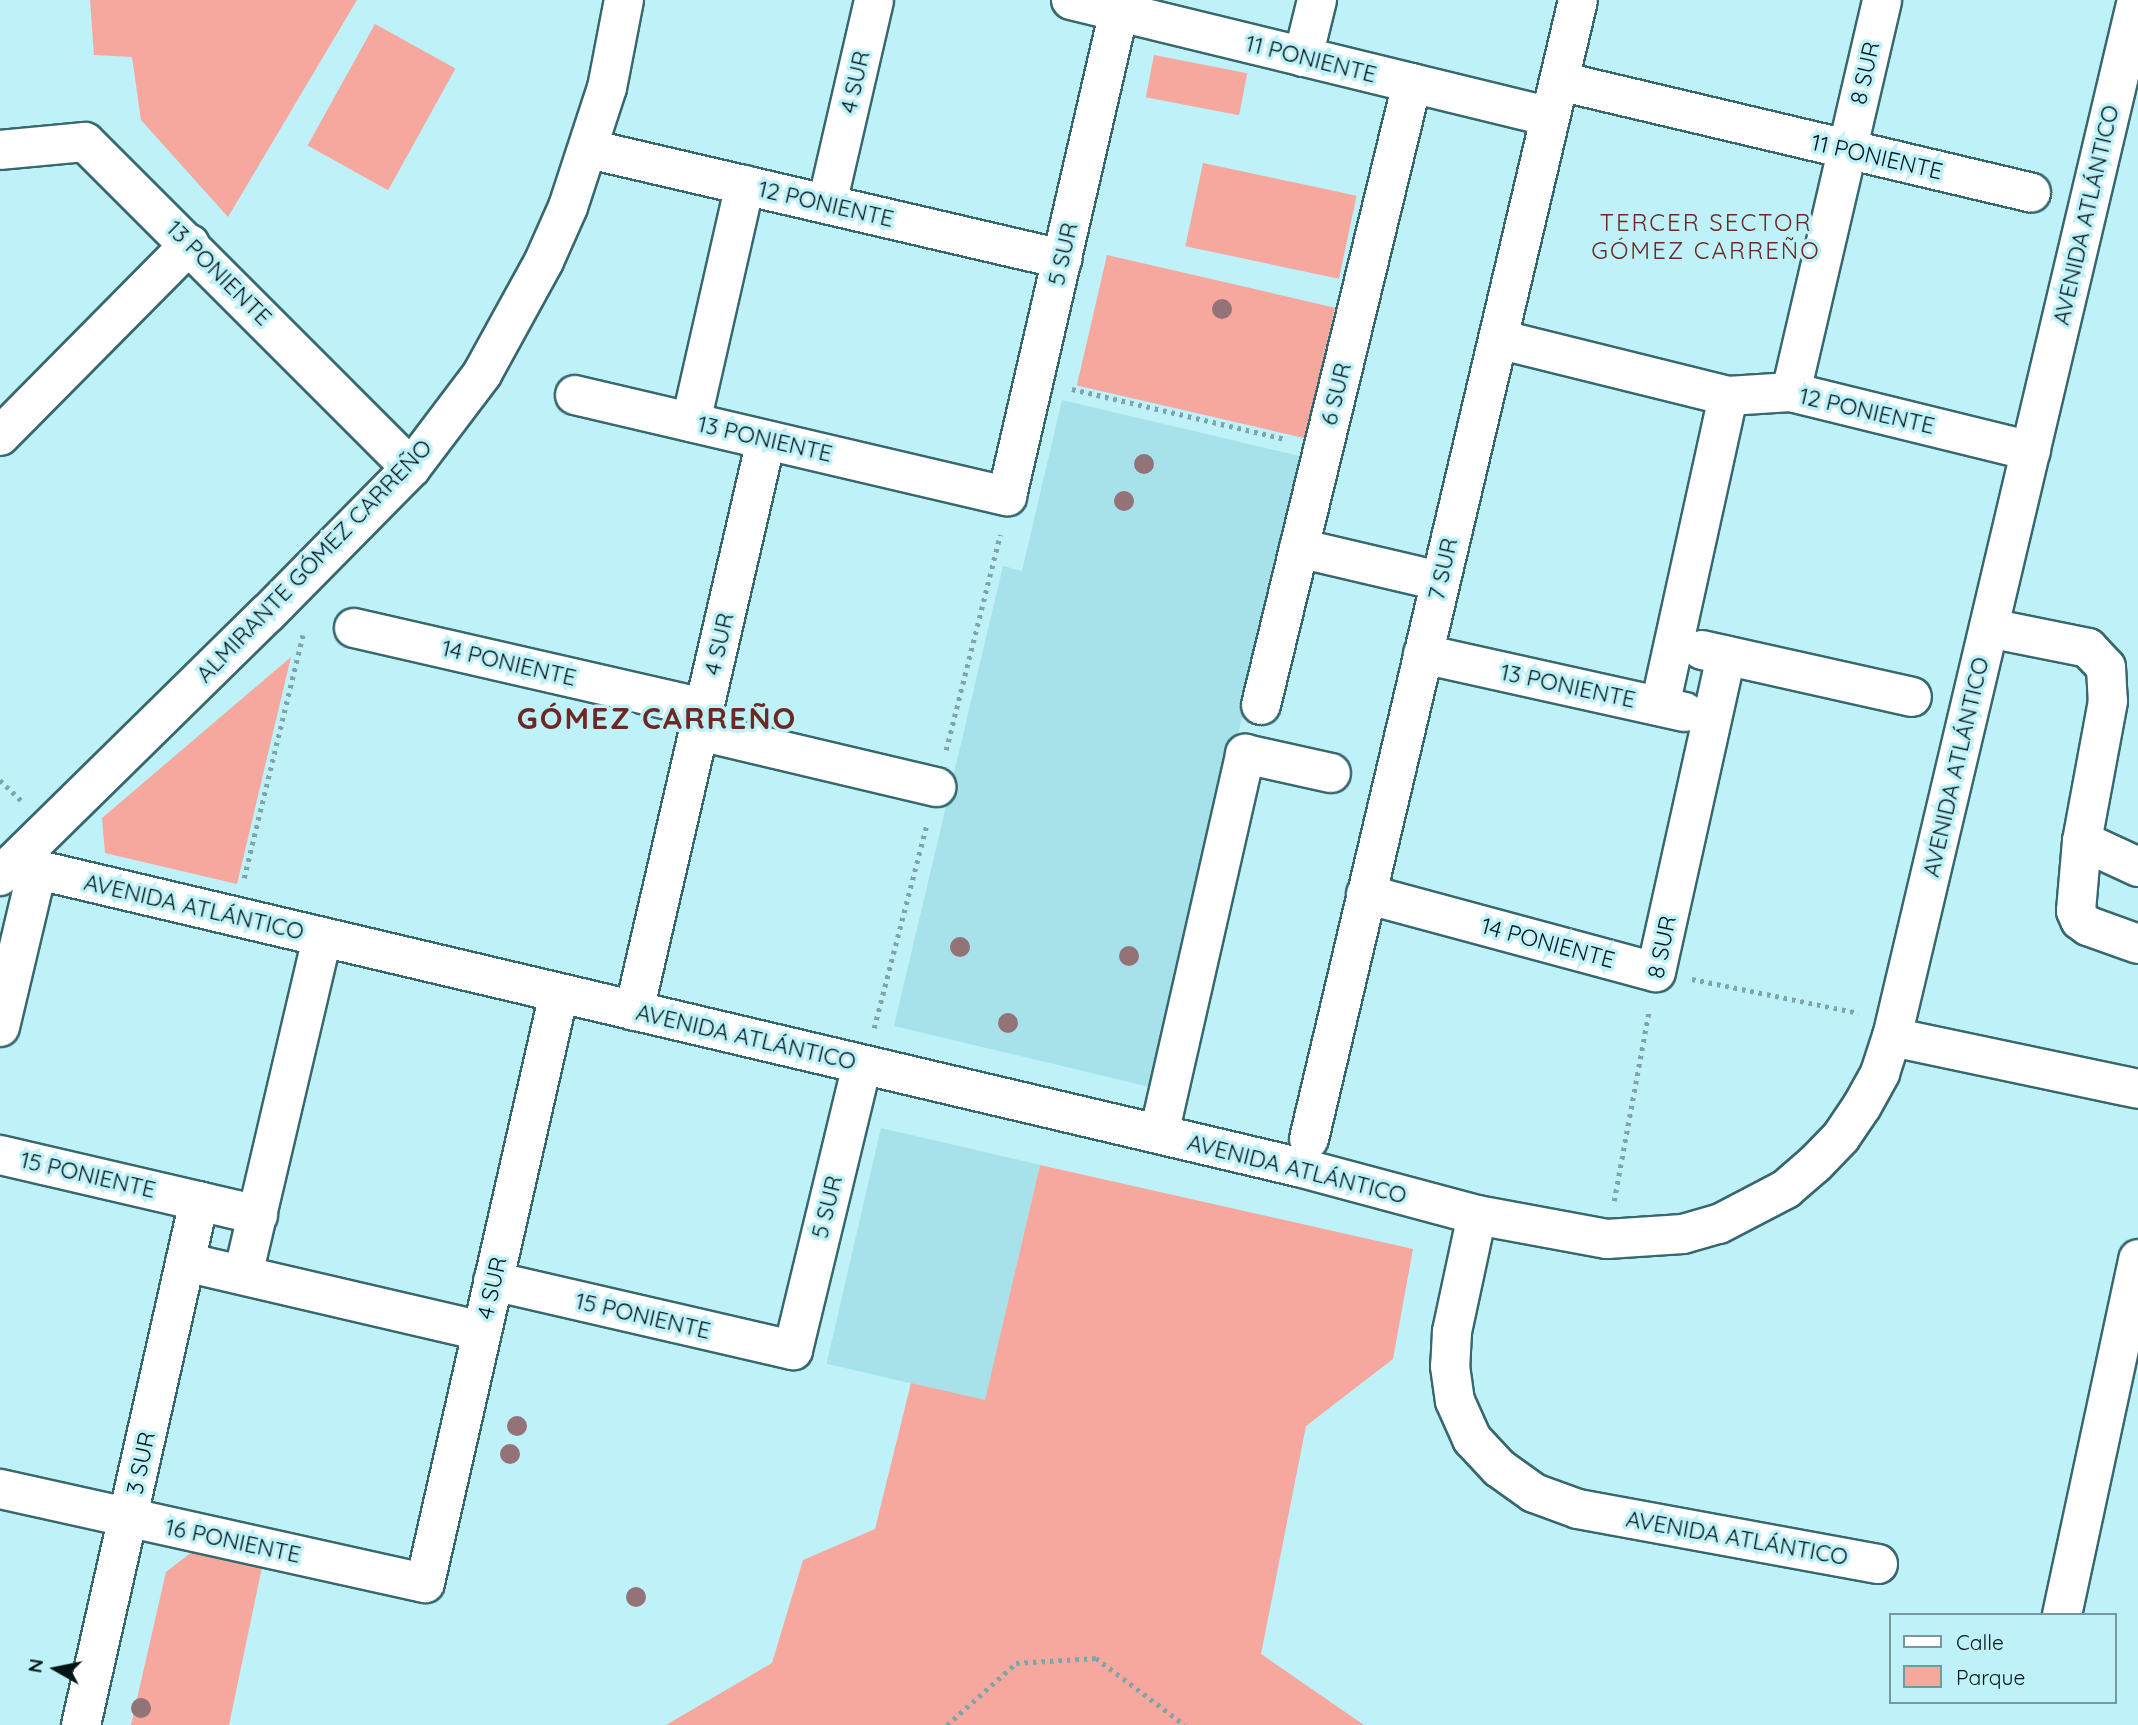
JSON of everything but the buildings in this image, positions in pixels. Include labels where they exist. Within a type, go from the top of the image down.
[{"type":"street","name":"ALMIRANTE GÓMEZ CARREÑO","points":[[17,870],[411,468],[482,374],[517,313],[568,207],[607,88],[624,0]]},
{"type":"street","name":"4 SUR","points":[[827,204],[874,0]]},
{"type":"street","name":"11 PONIENTE","points":[[1071,0],[1412,83],[1555,99],[1847,149],[2031,194]]},
{"type":"street","points":[[1303,57],[1317,0]]},
{"type":"street","name":"7 SUR","points":[[1309,1139],[1578,0]]},
{"type":"street","name":"8 SUR","points":[[1791,392],[1882,0]]},
{"type":"street","name":"AVENIDA ATLÁNTICO","points":[[17,870],[322,937],[1159,1134],[1477,1215],[1607,1239],[1644,1239],[1695,1231],[1754,1208],[1786,1189],[1841,1137],[1880,1073],[1894,1029],[2137,0]]},
{"type":"street","name":"5 SUR","points":[[1007,496],[1119,12]]},
{"type":"street","name":"6 SUR","points":[[1261,705],[1412,83]]},
{"type":"street","name":"13 PONIENTE","points":[[0,150],[85,142],[190,244],[411,468]]},
{"type":"street","name":"12 PONIENTE","points":[[589,149],[1062,259]]},
{"type":"street","points":[[691,422],[746,185]]},
{"type":"street","points":[[0,436],[190,244]]},
{"type":"street","name":"12 PONIENTE","points":[[1498,339],[1728,396],[1791,392],[2031,451]]},
{"type":"street","name":"13 PONIENTE","points":[[575,395],[1007,496]]},
{"type":"street","points":[[1660,706],[1728,396]]},
{"type":"street","name":"4 SUR","points":[[634,1011],[766,440]]},
{"type":"street","points":[[1299,548],[1440,581]]},
{"type":"street","name":"14 PONIENTE","points":[[354,628],[702,720],[936,787]]},
{"type":"street","points":[[1989,628],[2088,648],[2106,667],[2108,701],[2082,841],[2076,911],[2080,920],[2088,926],[2138,944]]},
{"type":"street","points":[[1674,644],[1912,697]]},
{"type":"street","name":"13 PONIENTE","points":[[1423,654],[1712,718]]},
{"type":"street","name":"8 SUR","points":[[1656,972],[1726,656]]},
{"type":"street","points":[[1159,1134],[1245,754],[1331,774]]},
{"type":"street","points":[[2082,841],[2138,867]]},
{"type":"street","points":[[0,1027],[17,870]]},
{"type":"street","name":"14 PONIENTE","points":[[1366,894],[1656,972]]},
{"type":"street","points":[[243,1276],[322,937]]},
{"type":"street","name":"4 SUR","points":[[425,1583],[559,993]]},
{"type":"street","points":[[1894,1029],[2138,1089]]},
{"type":"street","name":"5 SUR","points":[[793,1350],[862,1065]]},
{"type":"street","name":"15 PONIENTE","points":[[0,1155],[258,1215]]},
{"type":"street","name":"3 SUR","points":[[81,1725],[130,1518],[199,1201]]},
{"type":"street","name":"AVENIDA ATLÁNTICO","points":[[1477,1215],[1452,1332],[1450,1366],[1455,1401],[1472,1439],[1499,1468],[1534,1493],[1578,1509],[1878,1564]]},
{"type":"street","points":[[2062,1613],[2138,1259]]},
{"type":"street","points":[[185,1262],[482,1331]]},
{"type":"street","name":"15 PONIENTE","points":[[493,1281],[793,1350]]},
{"type":"street","name":"16 PONIENTE","points":[[0,1489],[425,1583]]},
{"type":"path","points":[[1033,380],[1323,448]]},
{"type":"path","points":[[235,917],[306,623]]},
{"type":"path","points":[[1656,972],[1894,1029]]},
{"type":"path","name":"8 SUR","points":[[1607,1239],[1656,972]]},
{"type":"path","points":[[947,1725],[1016,1663],[1096,1658],[1185,1725]]},
{"type":"shaded area","points":[[1062,400],[1304,457],[1154,1088],[894,1026],[1003,566],[1022,571]]},
{"type":"shaded area","points":[[881,1128],[1040,1165],[985,1400],[827,1364]]},
{"type":"green space","points":[[90,0],[357,0],[228,217],[141,120],[132,57],[94,55]]},
{"type":"green space","points":[[375,24],[455,69],[388,190],[308,146]]},
{"type":"green space","points":[[1154,55],[1247,73],[1239,115],[1146,97]]},
{"type":"green space","points":[[1203,163],[1357,196],[1339,279],[1185,246]]},
{"type":"green space","points":[[1107,255],[1335,308],[1305,438],[1077,386]]},
{"type":"green space","points":[[291,657],[237,884],[105,853],[102,818]]},
{"type":"green space","points":[[1040,1165],[1413,1249],[1393,1359],[1306,1426],[1261,1654],[1364,1725],[666,1725],[772,1663],[803,1560],[875,1529],[911,1383],[985,1400]]},
{"type":"green space","points":[[193,1551],[262,1567],[229,1725],[131,1725],[166,1572]]},
{"type":"district","name":"TERCER SECTOR GÓMEZ CARREÑO","points":[[1706,237]]},
{"type":"district","name":"GÓMEZ CARREÑO","points":[[657,718]]}]
